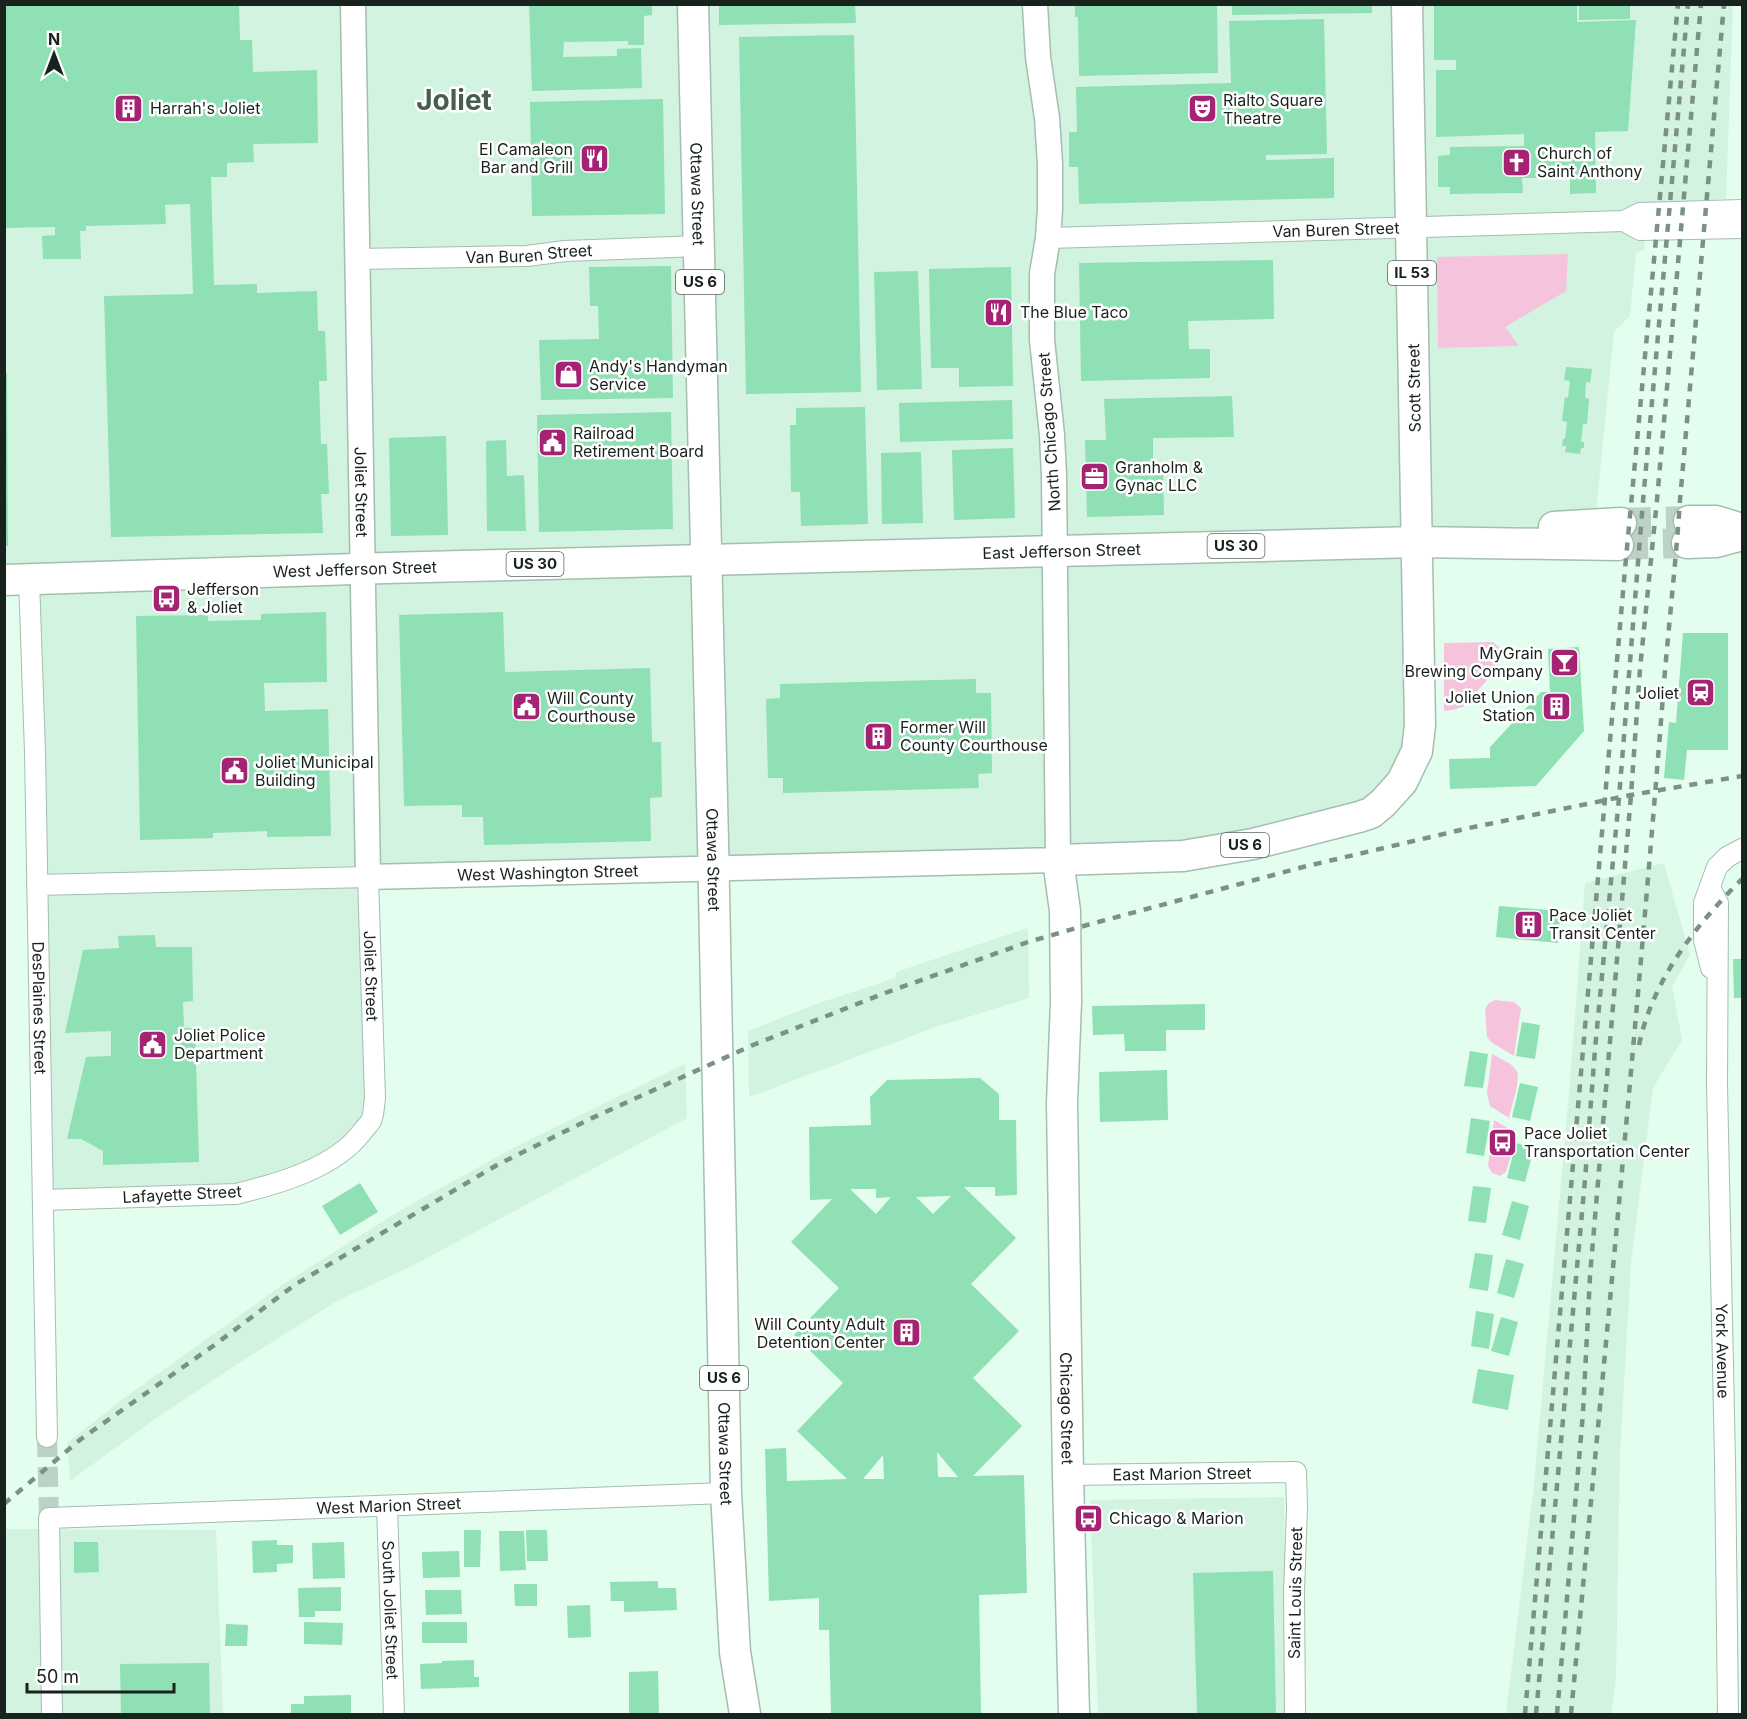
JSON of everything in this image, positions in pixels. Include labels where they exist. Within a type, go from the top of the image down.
[{"type":"main road","name":"Ottawa Street","points":[[693,4],[714,868],[726,1493],[735,1652],[746,1714]]},
{"type":"main road","name":"Scott Street","points":[[1058,860],[1183,856],[1253,844],[1359,817],[1371,813],[1393,794],[1402,782],[1417,751],[1420,725],[1407,4]]},
{"type":"main road","points":[[1743,529],[1716,521],[1688,532],[1716,542],[1743,535]]},
{"type":"main road","name":"East Jefferson Street","points":[[706,560],[1417,542],[1620,534]]},
{"type":"main road","name":"West Jefferson Street","points":[[17,580],[706,560]]},
{"type":"main road","name":"Chicago Street","points":[[1058,860],[1046,910],[1047,978],[1062,1103],[1074,1714]]},
{"type":"street","name":"Joliet Street","points":[[353,4],[368,878],[375,1098],[371,1120]]},
{"type":"street","name":"North Chicago Street","points":[[1035,4],[1038,57],[1047,118],[1050,164],[1048,238],[1042,274],[1042,340],[1052,435],[1056,551],[1058,860]]},
{"type":"street","name":"Van Buren Street","points":[[1048,238],[1624,221],[1640,213],[1743,210]]},
{"type":"street","name":"Van Buren Street","points":[[1624,221],[1640,230],[1743,228]]},
{"type":"street","name":"Van Buren Street","points":[[358,259],[527,256],[565,251],[699,246]]},
{"type":"street","name":"DesPlaines Street","points":[[17,580],[37,885],[47,1437]]},
{"type":"street","name":"York Avenue","points":[[1728,1714],[1734,1460],[1717,1097],[1716,988],[1704,940],[1704,903],[1718,867],[1728,857],[1743,849]]},
{"type":"street","name":"West Washington Street","points":[[37,885],[1058,860]]},
{"type":"street","name":"Lafayette Street","points":[[43,1200],[236,1194],[263,1188],[287,1180],[340,1154],[356,1140],[371,1120]]},
{"type":"street","name":"East Marion Street","points":[[1068,1475],[1296,1472]]},
{"type":"street","name":"Saint Louis Street","points":[[1295,1714],[1296,1472]]},
{"type":"street","name":"West Marion Street","points":[[52,1714],[49,1518],[726,1493]]},
{"type":"street","name":"South Joliet Street","points":[[387,1506],[394,1714]]},
{"type":"street","points":[[733,1714],[735,1652]]},
{"type":"shaded area","points":[[4,5],[349,5],[359,565],[5,576]]},
{"type":"shaded area","points":[[354,5],[1733,5],[1726,199],[1648,202],[1644,250],[1636,252],[1630,316],[1614,332],[1594,533],[367,565]]},
{"type":"shaded area","points":[[1568,254],[1566,291],[1505,327],[1519,346],[1438,348],[1437,257]]},
{"type":"shaded area","points":[[1415,544],[1418,724],[1391,793],[1184,852],[363,872],[369,1099],[359,1126],[330,1157],[264,1186],[45,1197],[30,582]]},
{"type":"shaded area","points":[[1493,642],[1500,648],[1497,669],[1463,707],[1444,711],[1444,643]]},
{"type":"shaded area","points":[[1664,863],[1690,955],[1672,986],[1682,1040],[1653,1088],[1631,1263],[1620,1453],[1616,1678],[1611,1714],[1506,1714],[1534,1484],[1570,1082],[1585,883]]},
{"type":"shaded area","points":[[1028,928],[1029,998],[936,1027],[749,1097],[748,1031],[819,1003],[895,978],[896,972]]},
{"type":"shaded area","points":[[1495,1000],[1514,1002],[1521,1008],[1514,1056],[1487,1037],[1485,1009]]},
{"type":"shaded area","points":[[1492,1054],[1512,1065],[1518,1074],[1509,1118],[1490,1106],[1487,1093]]},
{"type":"shaded area","points":[[685,1064],[687,1118],[414,1265],[337,1301],[152,1421],[70,1481],[67,1443],[124,1398],[285,1283],[401,1210],[515,1147]]},
{"type":"shaded area","points":[[1494,1120],[1511,1130],[1515,1141],[1506,1172],[1500,1176],[1492,1173],[1488,1166]]},
{"type":"shaded area","points":[[1284,1497],[1287,1714],[1098,1714],[1090,1500]]},
{"type":"shaded area","points":[[5,1529],[216,1530],[223,1714],[5,1714]]},
{"type":"building","points":[[4,4],[239,4],[240,40],[252,40],[253,72],[317,70],[318,143],[253,144],[254,162],[227,163],[227,177],[211,177],[214,285],[257,284],[257,293],[317,291],[318,331],[325,331],[327,381],[319,381],[321,444],[327,444],[329,494],[321,494],[323,533],[111,537],[104,296],[193,294],[190,204],[165,205],[166,224],[86,226],[86,231],[80,231],[81,259],[43,259],[42,236],[55,235],[55,227],[4,228]]},
{"type":"building","points":[[529,4],[652,4],[652,15],[644,16],[644,45],[628,45],[628,41],[564,42],[563,57],[617,56],[617,49],[641,48],[642,88],[532,91]]},
{"type":"building","points":[[719,4],[855,4],[856,23],[719,25]]},
{"type":"building","points":[[1075,4],[1217,4],[1218,73],[1079,76],[1078,17],[1075,17]]},
{"type":"building","points":[[1232,4],[1372,4],[1372,13],[1232,15]]},
{"type":"building","points":[[1434,4],[1577,4],[1577,22],[1636,20],[1628,131],[1595,132],[1596,193],[1570,194],[1570,169],[1541,169],[1541,178],[1522,178],[1523,193],[1450,194],[1450,187],[1438,187],[1438,156],[1450,155],[1450,147],[1524,146],[1524,134],[1436,137],[1436,70],[1456,70],[1456,60],[1434,60]]},
{"type":"building","points":[[1579,4],[1630,4],[1630,19],[1579,20]]},
{"type":"building","name":"Rialto Square Theatre","points":[[1324,19],[1327,154],[1266,155],[1266,160],[1334,158],[1334,198],[1079,204],[1078,167],[1069,167],[1069,132],[1077,132],[1076,87],[1231,83],[1229,21]]},
{"type":"building","points":[[854,35],[861,392],[746,394],[739,37]]},
{"type":"building","points":[[663,99],[665,214],[532,216],[530,102]]},
{"type":"building","points":[[1273,260],[1274,319],[1188,321],[1189,349],[1210,349],[1210,378],[1081,381],[1079,263]]},
{"type":"building","points":[[671,266],[673,398],[541,400],[539,340],[599,339],[598,306],[590,306],[589,267]]},
{"type":"building","points":[[1011,267],[1013,386],[959,387],[959,368],[931,368],[929,269]]},
{"type":"building","points":[[918,271],[922,389],[877,390],[874,272]]},
{"type":"building","points":[[1566,367],[1592,369],[1590,383],[1586,382],[1585,398],[1589,399],[1587,424],[1583,424],[1581,442],[1584,442],[1584,448],[1581,448],[1580,454],[1565,452],[1566,446],[1562,446],[1567,422],[1562,421],[1570,381],[1564,380]]},
{"type":"building","points":[[4,373],[7,373],[8,546],[4,546]]},
{"type":"building","points":[[1232,396],[1234,437],[1153,438],[1153,469],[1163,468],[1164,515],[1087,517],[1085,440],[1106,440],[1104,399]]},
{"type":"building","points":[[1012,400],[1013,439],[900,442],[899,403]]},
{"type":"building","points":[[865,407],[868,524],[801,526],[800,492],[791,492],[790,425],[796,425],[796,408]]},
{"type":"building","points":[[671,412],[673,529],[539,532],[537,415]]},
{"type":"building","points":[[446,436],[448,535],[391,536],[389,438]]},
{"type":"building","points":[[506,440],[507,476],[524,475],[526,531],[487,531],[486,441]]},
{"type":"building","points":[[1013,448],[1015,518],[954,520],[952,450]]},
{"type":"building","points":[[921,452],[923,523],[882,524],[881,453]]},
{"type":"building","name":"Joliet Municipal Building","points":[[326,612],[327,682],[264,683],[265,711],[328,709],[331,836],[267,837],[267,831],[213,833],[213,838],[140,840],[136,616],[208,615],[208,621],[261,620],[261,614]]},
{"type":"building","name":"Will County Courthouse","points":[[503,612],[505,672],[650,668],[652,742],[661,742],[662,797],[650,798],[651,841],[484,845],[483,817],[462,817],[462,805],[404,806],[399,615]]},
{"type":"building","points":[[1683,633],[1728,633],[1728,750],[1687,750],[1684,780],[1664,778],[1669,722],[1676,723]]},
{"type":"building","name":"Joliet Union Station","points":[[1579,647],[1584,731],[1536,786],[1450,789],[1449,759],[1490,758],[1490,747],[1541,692],[1550,692],[1548,649]]},
{"type":"building","name":"Former Will County Courthouse","points":[[976,679],[976,693],[991,693],[992,773],[978,774],[979,788],[783,793],[783,778],[768,778],[766,699],[780,698],[780,684]]},
{"type":"building","name":"Pace Joliet Transit Center","points":[[1499,906],[1561,911],[1558,943],[1496,937]]},
{"type":"building","name":"Joliet Police Department","points":[[155,935],[156,947],[192,947],[193,1001],[183,1002],[184,1028],[195,1028],[199,1162],[103,1165],[103,1151],[81,1139],[67,1139],[86,1057],[111,1056],[111,1031],[65,1033],[83,950],[119,948],[118,936]]},
{"type":"building","points":[[1733,959],[1742,959],[1742,998],[1734,998]]},
{"type":"building","points":[[1205,1004],[1205,1030],[1166,1030],[1166,1051],[1125,1051],[1124,1034],[1093,1035],[1092,1006]]},
{"type":"building","points":[[1522,1022],[1540,1025],[1535,1059],[1516,1056]]},
{"type":"building","points":[[1470,1051],[1488,1054],[1483,1088],[1464,1086]]},
{"type":"building","points":[[1167,1070],[1168,1120],[1100,1122],[1099,1072]]},
{"type":"building","points":[[980,1078],[999,1094],[999,1120],[1016,1120],[1017,1195],[995,1196],[995,1187],[964,1187],[1016,1238],[971,1284],[1019,1331],[973,1378],[1022,1426],[973,1476],[1024,1475],[1027,1593],[979,1595],[981,1714],[831,1714],[829,1630],[819,1630],[819,1598],[769,1601],[765,1449],[786,1448],[787,1481],[847,1479],[797,1431],[843,1383],[794,1335],[839,1288],[791,1242],[832,1199],[810,1200],[809,1127],[871,1125],[870,1097],[887,1080]],"holes":[[[850,1189],[876,1189],[876,1198],[891,1197],[876,1214]],[[951,1196],[933,1214],[916,1197]],[[937,1452],[958,1477],[938,1477]],[[883,1455],[884,1479],[863,1479]]]},
{"type":"building","points":[[1520,1083],[1538,1087],[1530,1121],[1512,1117]]},
{"type":"building","points":[[1471,1118],[1490,1121],[1484,1156],[1466,1153]]},
{"type":"building","points":[[1516,1143],[1534,1148],[1525,1182],[1507,1178]]},
{"type":"building","points":[[360,1183],[378,1212],[340,1235],[322,1206]]},
{"type":"building","points":[[1473,1186],[1491,1188],[1486,1223],[1468,1221]]},
{"type":"building","points":[[1512,1201],[1529,1206],[1520,1240],[1502,1235]]},
{"type":"building","points":[[1475,1253],[1493,1255],[1488,1291],[1469,1288]]},
{"type":"building","points":[[1506,1259],[1524,1264],[1514,1298],[1497,1293]]},
{"type":"building","points":[[1476,1311],[1494,1314],[1489,1349],[1471,1346]]},
{"type":"building","points":[[1501,1317],[1518,1322],[1509,1356],[1491,1351]]},
{"type":"building","points":[[1478,1369],[1514,1375],[1508,1410],[1472,1403]]},
{"type":"building","points":[[464,1530],[481,1530],[480,1567],[464,1567]]},
{"type":"building","points":[[526,1530],[547,1530],[548,1561],[527,1561]]},
{"type":"building","points":[[499,1531],[524,1531],[526,1570],[500,1571]]},
{"type":"building","points":[[277,1540],[277,1545],[293,1545],[293,1563],[277,1564],[277,1572],[253,1573],[252,1541]]},
{"type":"building","points":[[74,1542],[98,1542],[99,1572],[74,1573]]},
{"type":"building","points":[[344,1542],[345,1578],[313,1579],[312,1543]]},
{"type":"building","points":[[459,1551],[460,1577],[423,1578],[422,1552]]},
{"type":"building","points":[[1273,1571],[1276,1714],[1197,1714],[1193,1573]]},
{"type":"building","points":[[658,1581],[658,1588],[676,1588],[677,1610],[624,1612],[624,1601],[611,1601],[610,1582]]},
{"type":"building","points":[[514,1584],[537,1584],[537,1606],[515,1606]]},
{"type":"building","points":[[341,1587],[341,1611],[315,1611],[315,1617],[299,1617],[298,1588]]},
{"type":"building","points":[[425,1590],[461,1590],[462,1614],[426,1615]]},
{"type":"building","points":[[590,1605],[591,1637],[568,1638],[567,1606]]},
{"type":"building","points":[[304,1622],[343,1623],[342,1645],[304,1644]]},
{"type":"building","points":[[422,1622],[467,1622],[467,1643],[422,1643]]},
{"type":"building","points":[[226,1624],[248,1625],[247,1646],[225,1646]]},
{"type":"building","points":[[474,1660],[474,1677],[479,1677],[479,1687],[421,1689],[420,1664]]},
{"type":"building","points":[[209,1663],[210,1714],[121,1714],[120,1664]]},
{"type":"building","points":[[658,1671],[659,1714],[629,1714],[629,1672]]},
{"type":"building","points":[[351,1695],[351,1714],[291,1714],[291,1704],[304,1704],[304,1696]]},
{"type":"tunnel","points":[[1621,523],[1689,521]]},
{"type":"tunnel","points":[[1618,545],[1687,543]]},
{"type":"tunnel","points":[[47,1437],[49,1518]]},
{"type":"railway","points":[[1525,1714],[1625,569],[1678,4]]},
{"type":"railway","points":[[1536,1714],[1688,4]]},
{"type":"railway","points":[[1557,1714],[1583,1413],[1590,1276],[1640,669],[1701,4]]},
{"type":"railway","points":[[1571,1714],[1631,1070],[1724,4]]},
{"type":"railway","points":[[4,1504],[81,1439],[296,1284],[497,1165],[590,1119],[753,1045],[885,993],[1028,942],[1087,925],[1303,867],[1469,828],[1631,795],[1742,776]]},
{"type":"railway","points":[[1639,1045],[1655,998],[1678,954],[1708,915],[1742,879]]},
{"type":"place","name":"Harrah's Joliet","points":[[129,108]]},
{"type":"place","name":"Rialto Square Theatre","points":[[1202,109]]},
{"type":"place","name":"El Camaleon Bar and Grill","points":[[594,158]]},
{"type":"place","name":"Church of Saint Anthony","points":[[1516,162]]},
{"type":"place","name":"The Blue Taco","points":[[999,312]]},
{"type":"place","name":"Andy's Handyman Service","points":[[568,375]]},
{"type":"place","name":"Railroad Retirement Board","points":[[552,442]]},
{"type":"place","name":"Granholm & Gynac LLC","points":[[1094,476]]},
{"type":"place","name":"Jefferson & Joliet","points":[[166,598]]},
{"type":"place","name":"MyGrain Brewing Company","points":[[1564,662]]},
{"type":"place","name":"Joliet","points":[[1700,693]]},
{"type":"place","name":"Joliet Union Station","points":[[1556,706]]},
{"type":"place","name":"Will County Courthouse","points":[[526,707]]},
{"type":"place","name":"Former Will County Courthouse","points":[[879,736]]},
{"type":"place","name":"Joliet Municipal Building","points":[[234,771]]},
{"type":"place","name":"Pace Joliet Transit Center","points":[[1528,924]]},
{"type":"place","name":"Joliet Police Department","points":[[153,1044]]},
{"type":"place","name":"Pace Joliet Transportation Center","points":[[1503,1142]]},
{"type":"place","name":"Will County Adult Detention Center","points":[[906,1333]]},
{"type":"place","name":"Chicago & Marion","points":[[1088,1518]]},
{"type":"district","name":"Joliet","points":[[454,100]]}]
